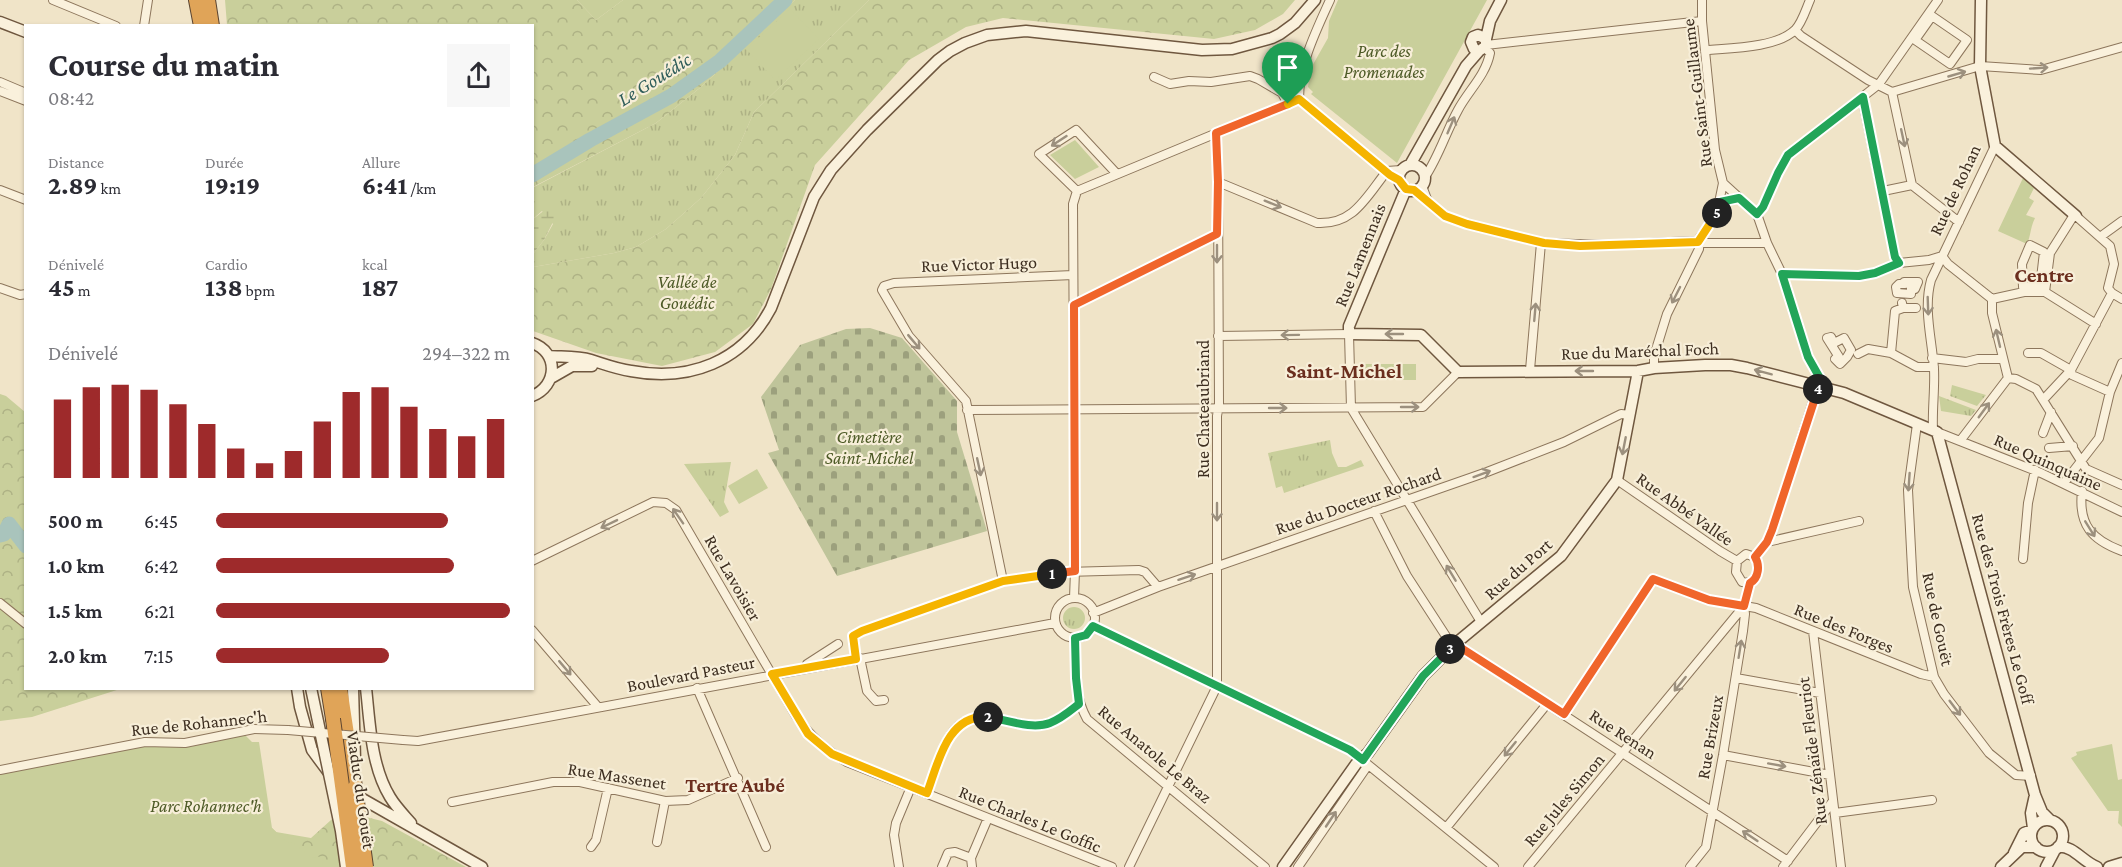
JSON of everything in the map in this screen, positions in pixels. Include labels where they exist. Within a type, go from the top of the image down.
[{"type":"highway","points":[[196,0],[201,24]]},
{"type":"highway","points":[[208,0],[212,24]]},
{"type":"highway","points":[[329,690],[345,720]]},
{"type":"highway","points":[[340,690],[366,867]]},
{"type":"highway","name":"Viaduc du Gouët","points":[[345,720],[353,867]]},
{"type":"street","points":[[53,0],[111,24]]},
{"type":"street","points":[[144,24],[148,0]]},
{"type":"street","points":[[1260,41],[1292,20],[1311,0]]},
{"type":"street","points":[[551,378],[572,366],[604,366],[645,374],[674,374],[710,365],[739,349],[764,322],[814,197],[831,170],[867,130],[938,60],[965,43],[993,34],[1026,31],[1202,50],[1232,49],[1272,38],[1295,23],[1316,0]]},
{"type":"street","points":[[1299,99],[1299,85],[1304,66],[1330,0]]},
{"type":"street","points":[[1481,44],[1502,0]]},
{"type":"street","name":"Rue Saint-Guillaume","points":[[1702,0],[1702,21],[1707,50],[1715,150],[1723,183]]},
{"type":"street","points":[[1707,50],[1757,46],[1796,30],[1810,0]]},
{"type":"street","points":[[1757,214],[1763,207],[1783,164],[1797,147],[1879,84],[1938,0]]},
{"type":"street","name":"Rue de Rohan","points":[[1935,431],[1933,363],[1929,341],[1928,291],[1930,280],[1995,146],[1980,66],[1981,0]]},
{"type":"street","points":[[1932,16],[1966,40],[1950,64],[1915,40],[1932,16]]},
{"type":"street","points":[[1481,44],[1529,42],[1702,21]]},
{"type":"street","points":[[0,22],[24,32]]},
{"type":"street","points":[[1796,30],[1801,36],[1868,80],[1892,92],[1912,185],[1959,222]]},
{"type":"street","points":[[1412,178],[1443,146],[1462,103],[1488,61],[1490,53],[1481,44]]},
{"type":"street","name":"Rue Lamennais","points":[[1349,334],[1349,326],[1412,178],[1423,145],[1466,66],[1481,44]]},
{"type":"street","points":[[1892,92],[1980,66],[2041,70],[2122,47]]},
{"type":"street","points":[[1154,77],[1170,84],[1189,81],[1211,82],[1250,76],[1282,93],[1288,104]]},
{"type":"street","points":[[0,82],[24,92]]},
{"type":"street","points":[[0,92],[24,101]]},
{"type":"street","points":[[1863,97],[1883,191],[1884,206],[1899,263]]},
{"type":"street","points":[[1074,598],[1073,204],[1077,191],[1299,99]]},
{"type":"street","points":[[1299,99],[1387,171],[1412,178],[1430,206],[1445,216],[1467,224],[1541,243],[1580,246],[1698,242],[1767,243]]},
{"type":"street","points":[[1077,191],[1039,154],[1076,130],[1116,173]]},
{"type":"street","name":"Rue Chateaubriand","points":[[1216,133],[1219,409],[1217,416],[1217,686]]},
{"type":"street","points":[[1995,146],[2110,246],[2114,264],[2108,288],[2122,299]]},
{"type":"street","points":[[1218,182],[1317,223],[1331,223],[1344,219],[1354,212],[1387,171]]},
{"type":"street","points":[[1723,183],[1757,214],[1767,243],[1782,274],[1808,357],[1821,383],[1816,392],[1767,542],[1755,557]]},
{"type":"street","points":[[1654,368],[1654,356],[1667,314],[1699,249],[1698,242],[1716,217],[1723,183]]},
{"type":"street","points":[[1883,191],[1912,185]]},
{"type":"street","points":[[0,190],[24,199]]},
{"type":"street","points":[[1720,202],[1739,198]]},
{"type":"street","points":[[2045,292],[2050,253],[2075,216]]},
{"type":"street","points":[[2100,237],[2122,221]]},
{"type":"street","points":[[1074,305],[1217,234]]},
{"type":"street","points":[[1530,370],[1541,243]]},
{"type":"street","points":[[2030,245],[2044,252],[2040,287],[2024,287],[2022,264],[2030,245]]},
{"type":"street","points":[[1782,274],[1859,276],[1875,273],[1899,263],[1929,260],[1942,256],[1948,264],[1992,299]]},
{"type":"street","name":"Rue Victor Hugo","points":[[967,410],[966,400],[909,336],[884,289],[894,283],[1073,275]]},
{"type":"street","points":[[0,288],[24,294]]},
{"type":"street","points":[[1992,299],[2024,292],[2045,292],[2096,324]]},
{"type":"street","points":[[2043,400],[2071,370],[2112,293]]},
{"type":"street","points":[[1992,299],[1992,312],[2008,378]]},
{"type":"street","points":[[1891,354],[1895,312],[1902,305],[1916,308]]},
{"type":"street","points":[[1349,334],[1351,408],[1481,622]]},
{"type":"street","points":[[1003,581],[967,410],[1423,407],[1458,372],[1421,334],[1218,336]]},
{"type":"street","points":[[534,344],[544,350],[552,364],[551,378],[545,388],[534,395]]},
{"type":"street","points":[[1858,354],[1868,349],[1891,354],[1917,368],[1933,363],[2003,359]]},
{"type":"street","points":[[2028,353],[2041,353],[2071,370],[2072,375],[2110,392]]},
{"type":"street","points":[[549,357],[590,360],[604,366]]},
{"type":"street","points":[[2064,483],[2098,438],[2110,392],[2122,363]]},
{"type":"street","name":"Rue du Maréchal Foch","points":[[1458,372],[1638,371],[1654,368],[1731,365],[1821,383],[1935,431]]},
{"type":"street","name":"Rue du Port","points":[[1283,867],[1356,764],[1363,760],[1423,676],[1481,622],[1561,556],[1617,480],[1638,371]]},
{"type":"street","points":[[2008,378],[2016,379],[2036,389],[2086,469],[2122,485]]},
{"type":"street","points":[[1960,441],[2008,378]]},
{"type":"street","points":[[2043,433],[2051,412]]},
{"type":"street","name":"Rue du Docteur Rochard","points":[[1093,612],[1564,442],[1621,414],[1630,415]]},
{"type":"street","name":"Rue de Gouët","points":[[1917,424],[1908,490],[1913,587],[1934,676],[1944,694],[1989,753],[2016,775],[2031,776]]},
{"type":"street","name":"Rue Quinquaine","points":[[1935,431],[2035,470],[2122,512]]},
{"type":"street","name":"Rue des Trois Frères Le Goff","points":[[1935,431],[2035,795],[2042,812],[2050,820]]},
{"type":"street","points":[[2049,448],[2073,446]]},
{"type":"street","points":[[2023,560],[2029,494],[2035,470]]},
{"type":"street","name":"Rue Abbé Vallée","points":[[1617,480],[1737,561]]},
{"type":"street","points":[[2082,491],[2081,510],[2088,528],[2100,541],[2122,551]]},
{"type":"street","name":"Rue Lavoisier","points":[[534,560],[652,502],[663,502],[676,510],[772,674]]},
{"type":"street","points":[[1374,511],[1407,576],[1454,646]]},
{"type":"street","points":[[1767,542],[1859,521]]},
{"type":"street","points":[[1750,583],[1742,582],[1738,576],[1737,561],[1739,557],[1746,554],[1755,557]]},
{"type":"street","points":[[1744,606],[1750,583],[1754,580],[1758,570],[1755,557]]},
{"type":"street","points":[[884,700],[876,701],[867,691],[853,636],[862,631],[1003,581],[1075,571],[1139,570],[1145,572],[1158,587]]},
{"type":"street","name":"Rue des Forges","points":[[1564,714],[1653,579],[1709,600],[1756,608],[1921,674],[1934,676]]},
{"type":"street","points":[[1074,598],[1086,602],[1093,612],[1093,626],[1086,635],[1075,638],[1062,634],[1055,622],[1059,606],[1074,598]]},
{"type":"street","points":[[0,603],[24,622]]},
{"type":"street","name":"Rue Brizeux","points":[[1689,867],[1706,847],[1736,678],[1745,614],[1744,606]]},
{"type":"street","name":"Rue Jules Simon","points":[[1528,867],[1744,606]]},
{"type":"street","name":"Boulevard Pasteur","points":[[403,740],[418,741],[1055,622]]},
{"type":"street","points":[[1093,626],[1350,750],[1494,867]]},
{"type":"street","name":"Rue Zénaïde Fleuriot","points":[[1813,631],[1841,867]]},
{"type":"street","points":[[534,632],[598,707]]},
{"type":"street","name":"Rue Anatole Le Braz","points":[[1075,638],[1079,704],[1087,718],[1265,867]]},
{"type":"street","points":[[805,668],[807,664],[838,644]]},
{"type":"street","name":"Rue Renan","points":[[1454,646],[1713,810],[1786,864]]},
{"type":"street","name":"Rue Charles Le Goffic","points":[[772,674],[808,734],[825,749],[847,762],[1112,867]]},
{"type":"street","points":[[1736,678],[1820,693]]},
{"type":"street","points":[[1129,867],[1217,686]]},
{"type":"street","points":[[697,688],[766,847]]},
{"type":"street","points":[[297,690],[312,750],[328,772],[346,790],[482,867]]},
{"type":"street","points":[[310,690],[341,831],[346,867]]},
{"type":"street","points":[[345,720],[352,690]]},
{"type":"street","points":[[366,690],[377,765],[382,783],[391,800],[417,830]]},
{"type":"street","points":[[927,793],[945,745],[957,727],[970,719],[984,717],[1035,725],[1047,724],[1057,720],[1079,704]]},
{"type":"street","points":[[1446,828],[1547,704]]},
{"type":"street","name":"Rue de Rohannec'h","points":[[0,770],[145,742],[185,743],[254,729],[403,740]]},
{"type":"street","points":[[1723,755],[1830,775]]},
{"type":"street","points":[[1298,867],[1366,768],[1363,760]]},
{"type":"street","name":"Rue Massenet","points":[[452,802],[553,782],[580,782],[666,801],[688,800],[738,778]]},
{"type":"street","points":[[898,867],[894,835],[896,823],[910,787]]},
{"type":"street","points":[[591,847],[596,840],[608,788]]},
{"type":"street","name":"Rue des Trois Frères Le Goff","points":[[2033,829],[2031,813],[2035,795]]},
{"type":"street","points":[[1835,813],[1932,800]]},
{"type":"street","points":[[657,842],[666,801]]},
{"type":"street","points":[[1786,864],[1833,801]]},
{"type":"street","points":[[972,867],[972,858],[988,818]]},
{"type":"street","points":[[2014,854],[2024,834],[2042,820],[2050,820],[2061,827],[2063,836],[2079,856]]},
{"type":"street","points":[[2033,829],[2031,839],[2046,867]]},
{"type":"street","points":[[2046,867],[2063,836]]},
{"type":"street","points":[[2001,867],[2022,847],[2048,852],[2066,847],[2097,867]]},
{"type":"street","points":[[942,867],[948,853],[955,852],[972,858]]},
{"type":"street","points":[[2109,867],[2122,863]]},
{"type":"green space","points":[[225,0],[577,0],[596,20],[623,0],[795,0],[701,87],[656,123],[534,186],[534,24],[227,24]]},
{"type":"green space","points":[[577,0],[623,0],[596,20]]},
{"type":"green space","name":"Vallée de Gouédic","points":[[795,0],[869,0],[754,112],[735,155],[701,198],[666,229],[636,247],[534,267],[534,253],[553,224],[542,211],[534,218],[534,187],[656,123],[701,87]]},
{"type":"green space","name":"Vallée de Gouédic","points":[[869,0],[1295,0],[1283,14],[1255,30],[1214,39],[1003,18],[966,27],[909,60],[815,165],[771,289],[753,324],[715,352],[662,366],[596,353],[534,331],[534,267],[636,247],[666,229],[701,198],[735,155],[754,112]]},
{"type":"green space","name":"Parc des Promenades","points":[[1338,0],[1487,0],[1397,163],[1311,94],[1313,92],[1308,87],[1311,68],[1328,38],[1329,21]]},
{"type":"green space","points":[[790,9],[819,39],[775,80],[746,49]]},
{"type":"green space","points":[[1075,140],[1099,167],[1075,179],[1050,155]]},
{"type":"green space","points":[[2023,178],[2034,188],[2029,198],[2034,201],[2026,215],[2035,218],[2027,244],[1998,231]]},
{"type":"green space","points":[[546,209],[553,210],[556,216],[544,240],[534,253],[534,218]]},
{"type":"green space","name":"Cimetière Saint-Michel","points":[[870,328],[902,338],[957,401],[957,432],[987,531],[837,576],[768,453],[779,450],[761,397],[800,345],[846,329]]},
{"type":"green space","points":[[1363,364],[1416,364],[1416,380],[1363,380]]},
{"type":"green space","points":[[1952,385],[1986,395],[1977,406],[1950,396]]},
{"type":"green space","points":[[0,394],[6,396],[24,411],[24,690],[117,690],[32,717],[0,721]]},
{"type":"green space","points":[[1939,396],[1976,410],[1971,416],[1941,411]]},
{"type":"green space","points":[[1330,440],[1338,467],[1346,467],[1361,460],[1364,466],[1284,493],[1282,486],[1276,488],[1268,453]]},
{"type":"green space","points":[[731,462],[724,502],[729,512],[720,517],[684,464]]},
{"type":"green space","points":[[757,469],[768,488],[739,504],[728,486]]},
{"type":"green space","points":[[1070,607],[1078,607],[1085,614],[1085,622],[1078,629],[1070,629],[1063,622],[1063,614]]},
{"type":"green space","name":"Parc Rohannec'h","points":[[245,735],[252,742],[259,742],[272,828],[288,843],[292,842],[312,858],[323,856],[322,867],[0,867],[0,773],[141,746],[189,747]]},
{"type":"green space","points":[[2112,744],[2118,780],[2122,779],[2122,827],[2118,823],[2119,811],[2108,811],[2071,758],[2077,755],[2076,752]]},
{"type":"green space","points":[[341,811],[382,821],[466,867],[0,867],[272,828],[276,832],[311,838]]},
{"type":"waterway","name":"Le Gouédic","points":[[534,174],[671,96],[720,61],[785,0]]},
{"type":"waterway","name":"Le Gouédic","points":[[0,535],[4,534],[9,524],[24,543]]},
{"type":"district","name":"Centre","points":[[2044,275]]},
{"type":"district","name":"Saint-Michel","points":[[1344,371]]},
{"type":"district","name":"Tertre Aubé","points":[[735,785]]},
{"type":"route","points":[[1863,97],[1895,257],[1899,263],[1875,273],[1859,276],[1782,274],[1808,357],[1821,380],[1772,530],[1767,542],[1755,557],[1758,570],[1753,582],[1750,583],[1744,606],[1709,600],[1653,579],[1564,714],[1455,644],[1423,676],[1363,760],[1350,750],[1093,626],[1086,635],[1075,638],[1079,704],[1057,720],[1047,724],[1035,725],[984,717],[970,719],[957,727],[950,736],[927,793],[832,754],[808,734],[772,674],[856,659],[853,636],[862,631],[1003,581],[1075,571],[1074,305],[1217,234],[1216,133],[1288,104],[1299,99],[1399,180],[1406,189],[1414,190],[1436,211],[1445,216],[1467,224],[1544,243],[1608,246],[1698,242],[1716,217],[1720,202],[1739,198],[1757,214],[1763,207],[1788,155],[1863,97]]}]
